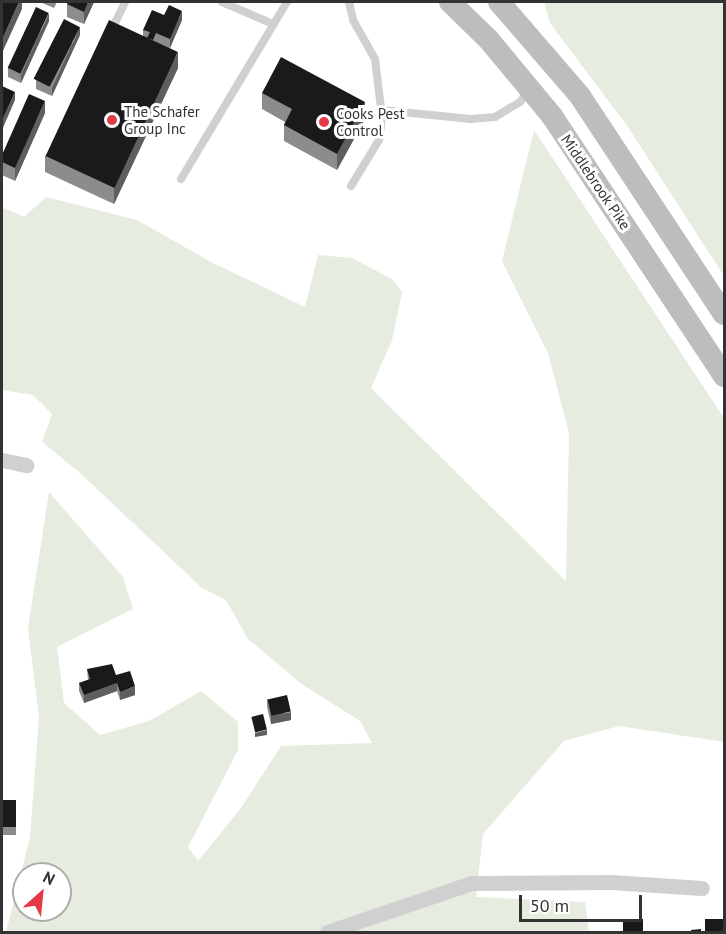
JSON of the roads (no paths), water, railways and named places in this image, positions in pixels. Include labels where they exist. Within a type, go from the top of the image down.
[{"type":"main road","name":"Middlebrook Pike","points":[[450,2],[489,39],[552,116],[724,376]]},
{"type":"main road","points":[[499,2],[580,96]]},
{"type":"main road","points":[[525,2],[528,21],[724,314]]},
{"type":"street","points":[[2,460],[26,465]]},
{"type":"street","points":[[327,933],[471,883],[611,882],[702,888]]},
{"type":"lane","points":[[114,25],[125,2]]},
{"type":"lane","points":[[222,2],[273,24]]},
{"type":"lane","points":[[180,179],[287,2]]},
{"type":"lane","points":[[349,2],[352,20],[375,59],[382,110],[379,140],[351,186]]},
{"type":"lane","points":[[382,110],[471,119],[495,117],[520,102],[530,89]]},
{"type":"place","name":"The Schafer Group Inc","points":[[112,120]]},
{"type":"place","name":"Cooks Pest Control","points":[[324,122]]}]
